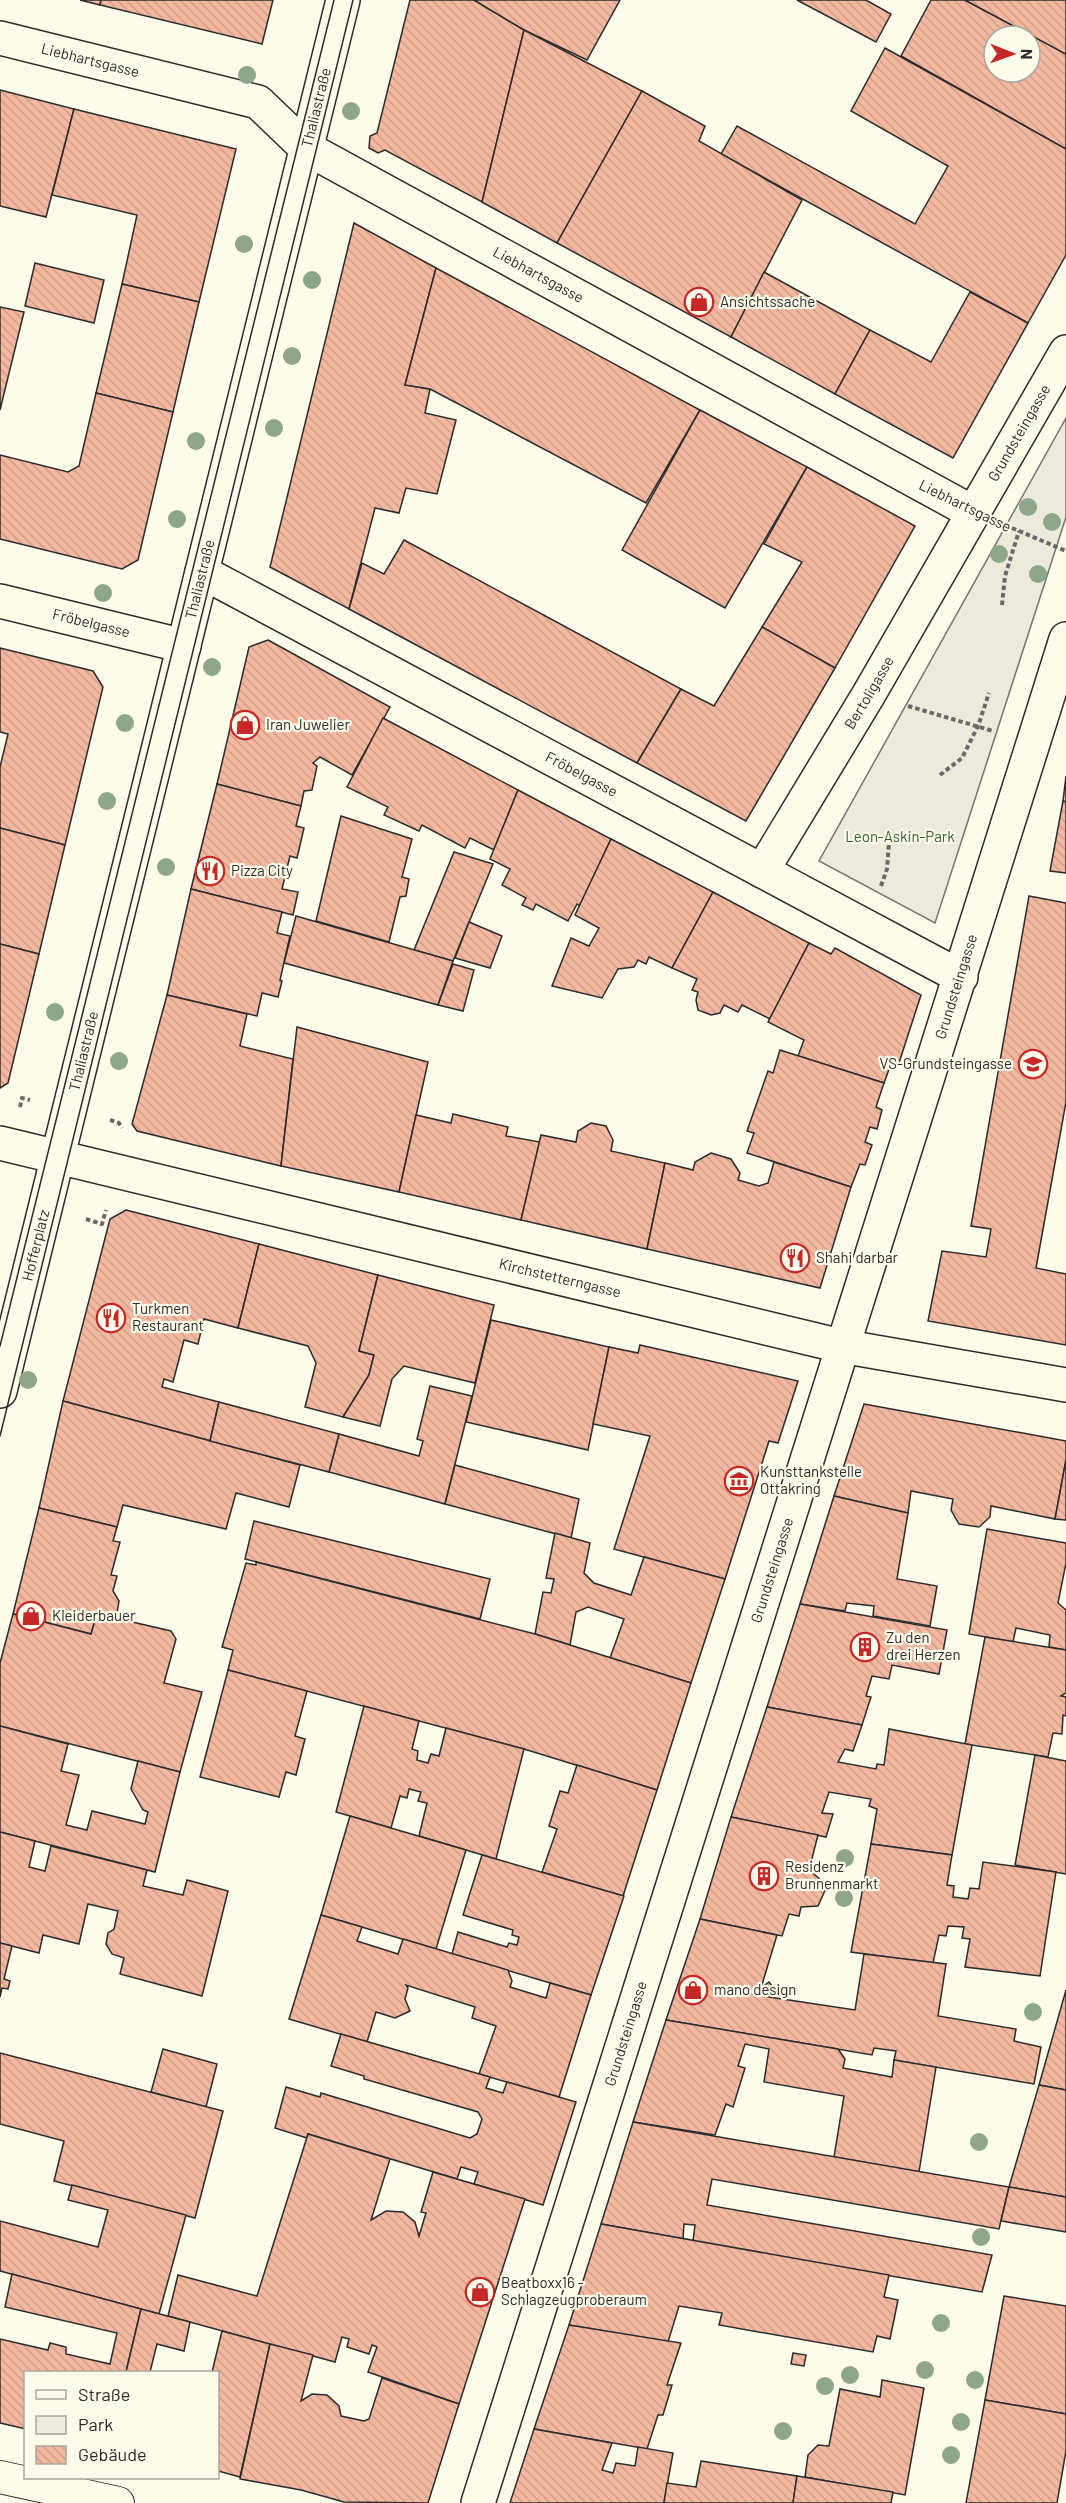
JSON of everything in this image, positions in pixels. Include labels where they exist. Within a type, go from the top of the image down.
[{"type":"street","name":"Thaliastraße","points":[[57,1159],[343,0]]},
{"type":"street","name":"Liebhartsgasse","points":[[0,38],[258,102],[306,148],[972,512]]},
{"type":"street","name":"Grundsteingasse","points":[[972,512],[1066,352]]},
{"type":"street","name":"Bertoligasse","points":[[762,871],[868,694],[972,512]]},
{"type":"street","name":"Fröbelgasse","points":[[202,572],[961,977]]},
{"type":"street","name":"Fröbelgasse","points":[[0,601],[184,646]]},
{"type":"street","name":"Grundsteingasse","points":[[478,2503],[842,1346],[961,977],[1031,742],[1066,639]]},
{"type":"street","points":[[0,1143],[57,1159]]},
{"type":"street","name":"Kirchstetterngasse","points":[[57,1159],[842,1346],[1066,1384]]},
{"type":"street","name":"Hofferplatz","points":[[0,1391],[57,1159]]},
{"type":"street","points":[[0,2477],[117,2503]]},
{"type":"path","name":"Liebhartsgasse","points":[[972,512],[1066,551]]},
{"type":"path","points":[[1002,605],[1005,576],[1019,531]]},
{"type":"path","points":[[940,774],[962,758],[978,726],[989,693]]},
{"type":"path","points":[[868,694],[1031,742]]},
{"type":"green space","name":"Leon-Askin-Park","points":[[1066,418],[1066,517],[935,923],[819,861]]},
{"type":"building","points":[[80,0],[101,0],[100,5]]},
{"type":"building","points":[[101,0],[273,0],[262,44],[100,5]]},
{"type":"building","points":[[410,0],[474,0],[524,30],[482,202],[385,150],[378,153],[369,148],[370,136],[377,133]]},
{"type":"building","points":[[474,0],[620,0],[587,60],[524,30]]},
{"type":"building","points":[[797,0],[866,0],[891,14],[876,42]]},
{"type":"building","points":[[931,0],[965,0],[1010,24],[982,24],[982,84],[1042,84],[1042,41],[1066,54],[1066,149],[901,56]]},
{"type":"building","points":[[965,0],[1066,0],[1066,54],[1042,41],[1042,24],[1010,24]]},
{"type":"building","points":[[524,30],[642,91],[557,243],[482,202]]},
{"type":"building","points":[[885,48],[1066,149],[1066,255],[1028,323],[721,154],[737,126],[915,224],[948,166],[851,111]]},
{"type":"building","points":[[0,90],[74,109],[46,217],[0,206]]},
{"type":"building","points":[[642,91],[705,126],[699,141],[802,200],[731,337],[557,243]]},
{"type":"building","points":[[74,109],[236,149],[199,302],[122,284],[137,215],[52,195]]},
{"type":"building","points":[[354,223],[436,268],[405,385],[430,389],[425,413],[456,420],[437,494],[406,488],[399,513],[375,508],[349,609],[270,567]]},
{"type":"building","points":[[35,263],[104,280],[94,323],[25,306]]},
{"type":"building","points":[[436,268],[700,410],[646,503],[430,389],[405,385]]},
{"type":"building","points":[[764,272],[870,330],[835,394],[731,337]]},
{"type":"building","points":[[122,284],[199,302],[173,412],[96,393]]},
{"type":"building","points":[[970,292],[1028,323],[953,458],[835,394],[870,330],[931,362]]},
{"type":"building","points":[[0,307],[24,312],[0,410]]},
{"type":"building","points":[[96,393],[173,412],[138,560],[122,569],[0,539],[0,455],[68,472],[79,466]]},
{"type":"building","points":[[700,410],[807,467],[725,608],[622,550]]},
{"type":"building","points":[[807,467],[915,526],[835,668],[762,627],[802,562],[764,544]]},
{"type":"building","points":[[404,540],[681,689],[637,763],[349,609],[362,563],[384,574]]},
{"type":"building","points":[[762,627],[835,668],[746,821],[637,763],[681,689],[714,706]]},
{"type":"building","points":[[268,640],[390,707],[352,775],[320,757],[313,763],[317,766],[312,790],[304,791],[301,806],[217,784],[249,647]]},
{"type":"building","points":[[0,648],[93,671],[103,687],[65,845],[0,828],[0,767],[8,734],[0,732]]},
{"type":"building","points":[[383,718],[518,790],[494,850],[470,838],[465,848],[422,825],[419,831],[384,815],[388,807],[347,787]]},
{"type":"building","points":[[1066,776],[1066,802],[1063,801]]},
{"type":"building","points":[[217,784],[301,806],[296,826],[304,828],[297,858],[290,856],[282,889],[298,892],[293,915],[191,889]]},
{"type":"building","points":[[518,790],[611,839],[580,906],[577,904],[568,921],[536,904],[533,910],[522,905],[526,898],[502,885],[510,869],[490,859]]},
{"type":"building","points":[[1063,801],[1066,802],[1066,873],[1050,871]]},
{"type":"building","points":[[341,816],[412,839],[402,877],[409,879],[406,896],[400,897],[389,942],[316,921]]},
{"type":"building","points":[[0,828],[65,845],[39,954],[0,944]]},
{"type":"building","points":[[611,839],[713,892],[672,968],[649,957],[646,964],[638,960],[634,967],[618,969],[602,998],[552,986],[571,938],[589,946],[599,928],[575,915]]},
{"type":"building","points":[[454,852],[493,864],[453,961],[414,950]]},
{"type":"building","points":[[191,889],[282,912],[277,933],[290,936],[280,980],[282,981],[278,997],[262,993],[257,1016],[167,995]]},
{"type":"building","points":[[713,892],[809,943],[770,1019],[742,1005],[738,1012],[724,1005],[720,1013],[711,1015],[698,1010],[696,1000],[698,992],[692,990],[697,979],[672,968]]},
{"type":"building","name":"VS-Grundsteingasse","points":[[1029,896],[1066,903],[1066,1102],[1036,1268],[1066,1274],[1066,1345],[928,1321],[942,1251],[986,1257],[991,1229],[971,1226]]},
{"type":"building","points":[[296,916],[453,961],[438,1005],[284,963]]},
{"type":"building","points":[[469,922],[502,936],[490,968],[455,958]]},
{"type":"building","points":[[809,943],[831,954],[835,948],[921,995],[898,1066],[891,1064],[884,1083],[798,1056],[804,1040],[768,1022]]},
{"type":"building","points":[[0,944],[39,954],[8,1083],[0,1088]]},
{"type":"building","points":[[453,964],[474,970],[463,1011],[438,1005]]},
{"type":"building","points":[[167,995],[247,1014],[240,1046],[293,1059],[281,1166],[137,1131],[132,1124]]},
{"type":"building","points":[[297,1027],[428,1062],[399,1192],[281,1166]]},
{"type":"building","points":[[780,1050],[884,1083],[876,1107],[882,1110],[877,1129],[870,1127],[865,1142],[872,1145],[865,1165],[860,1164],[851,1187],[747,1153],[754,1133],[747,1131],[768,1071],[773,1073]]},
{"type":"building","points":[[453,1114],[508,1127],[506,1136],[540,1142],[521,1220],[399,1192],[416,1115],[451,1123]]},
{"type":"building","points":[[591,1123],[606,1126],[613,1140],[611,1151],[665,1163],[647,1249],[521,1220],[541,1135],[576,1142],[578,1131]]},
{"type":"building","points":[[711,1153],[731,1159],[740,1173],[738,1180],[759,1186],[768,1183],[774,1162],[851,1187],[820,1288],[647,1249],[665,1163],[693,1170],[695,1162]]},
{"type":"building","points":[[126,1210],[259,1244],[238,1328],[204,1319],[198,1344],[184,1340],[173,1382],[164,1379],[162,1387],[219,1402],[210,1441],[63,1401],[110,1219]]},
{"type":"building","points":[[259,1244],[378,1275],[359,1351],[374,1355],[369,1375],[343,1417],[305,1407],[316,1363],[308,1346],[238,1328]]},
{"type":"building","points":[[378,1275],[494,1305],[475,1383],[404,1366],[392,1379],[380,1426],[343,1417],[369,1375],[374,1355],[359,1351]]},
{"type":"building","points":[[491,1320],[609,1347],[588,1450],[466,1422]]},
{"type":"building","points":[[640,1345],[798,1381],[778,1443],[769,1441],[725,1579],[614,1549],[650,1436],[593,1424],[609,1347],[638,1353]]},
{"type":"building","points":[[430,1386],[472,1396],[445,1504],[329,1472],[339,1434],[419,1456],[423,1441],[417,1439]]},
{"type":"building","points":[[63,1401],[300,1465],[289,1507],[236,1493],[226,1529],[123,1505],[117,1527],[39,1508]]},
{"type":"building","points":[[219,1402],[339,1434],[329,1472],[210,1441]]},
{"type":"building","points":[[864,1404],[1066,1441],[1066,1460],[1055,1519],[991,1506],[990,1517],[979,1527],[959,1524],[951,1510],[953,1499],[911,1491],[908,1513],[834,1496]]},
{"type":"building","points":[[1066,1460],[1066,1520],[1055,1519]]},
{"type":"building","points":[[455,1465],[579,1499],[571,1538],[445,1504]]},
{"type":"building","points":[[834,1496],[908,1513],[897,1579],[937,1586],[930,1626],[873,1616],[874,1606],[847,1603],[845,1611],[800,1604]]},
{"type":"building","points":[[39,1508],[117,1527],[113,1541],[120,1542],[111,1575],[117,1576],[113,1591],[119,1601],[117,1613],[107,1621],[96,1617],[91,1634],[13,1614]]},
{"type":"building","points":[[254,1521],[490,1579],[480,1619],[245,1559]]},
{"type":"building","points":[[987,1529],[1066,1543],[1066,1563],[1058,1603],[1066,1610],[1066,1650],[1049,1647],[1050,1635],[1016,1628],[1013,1642],[969,1634]]},
{"type":"building","points":[[555,1533],[590,1543],[584,1573],[594,1583],[631,1595],[644,1557],[725,1579],[691,1683],[610,1658],[624,1619],[588,1607],[576,1612],[570,1645],[535,1634],[543,1592],[551,1593],[554,1579],[546,1578]]},
{"type":"building","points":[[256,1562],[535,1634],[691,1683],[657,1790],[524,1749],[228,1670],[233,1650],[222,1647],[246,1563],[256,1565]]},
{"type":"building","name":"Zu den drei Herzen","points":[[800,1604],[947,1630],[939,1674],[892,1665],[889,1679],[872,1676],[866,1696],[871,1697],[862,1725],[767,1707]]},
{"type":"building","points":[[117,1613],[115,1618],[171,1631],[176,1639],[164,1683],[202,1692],[180,1772],[0,1726],[0,1663],[13,1614],[91,1634],[96,1617],[107,1621]]},
{"type":"building","points":[[985,1637],[1066,1650],[1066,1693],[1061,1696],[1066,1697],[1066,1716],[1063,1715],[1062,1734],[1053,1733],[1048,1757],[965,1744]]},
{"type":"building","points":[[228,1670],[307,1691],[295,1736],[305,1739],[296,1775],[286,1772],[279,1797],[200,1777]]},
{"type":"building","points":[[364,1706],[419,1721],[412,1749],[418,1751],[417,1760],[428,1763],[431,1754],[439,1756],[446,1728],[524,1749],[496,1859],[419,1836],[427,1803],[418,1801],[421,1792],[409,1789],[407,1798],[400,1796],[391,1828],[336,1812]]},
{"type":"building","points":[[767,1707],[862,1725],[853,1751],[845,1749],[838,1762],[876,1769],[877,1764],[884,1765],[889,1729],[972,1745],[952,1855],[871,1844],[877,1809],[869,1806],[871,1799],[829,1792],[822,1813],[833,1814],[826,1837],[731,1817]]},
{"type":"building","points":[[0,1726],[68,1744],[61,1771],[79,1775],[66,1825],[87,1830],[92,1811],[145,1824],[148,1812],[143,1810],[131,1789],[138,1761],[180,1772],[155,1872],[0,1832]]},
{"type":"building","points":[[1035,1755],[1066,1761],[1066,1874],[1015,1865]]},
{"type":"building","points":[[577,1765],[657,1790],[623,1896],[542,1872],[557,1829],[549,1826],[560,1791],[568,1793]]},
{"type":"building","points":[[350,1816],[466,1850],[436,1949],[321,1915]]},
{"type":"building","name":"Residenz Brunnenmarkt","points":[[731,1817],[818,1835],[811,1862],[815,1864],[813,1873],[827,1886],[818,1906],[801,1907],[799,1916],[789,1914],[782,1936],[700,1919]]},
{"type":"building","points":[[0,1832],[35,1841],[29,1867],[45,1871],[51,1846],[147,1870],[143,1886],[183,1895],[187,1880],[228,1891],[202,1996],[120,1974],[124,1958],[112,1954],[106,1944],[108,1933],[114,1929],[118,1911],[88,1904],[79,1944],[43,1935],[39,1953],[0,1943]]},
{"type":"building","points":[[871,1844],[952,1855],[947,1885],[954,1886],[953,1897],[968,1899],[970,1888],[979,1889],[983,1862],[1056,1872],[1040,1976],[965,1967],[970,1939],[962,1938],[964,1927],[948,1926],[946,1936],[939,1935],[933,1963],[851,1952]]},
{"type":"building","points":[[482,1855],[624,1896],[591,1995],[452,1954],[458,1932],[507,1947],[509,1943],[517,1945],[519,1937],[512,1935],[513,1930],[463,1915]]},
{"type":"building","points":[[321,1915],[362,1927],[357,1941],[398,1954],[403,1939],[508,1970],[512,1981],[510,1987],[546,1998],[550,1983],[591,1995],[559,2097],[479,2074],[496,2026],[472,2018],[475,2007],[406,1985],[408,1988],[405,1999],[410,2011],[395,2018],[376,2012],[367,2042],[289,2019]]},
{"type":"building","points":[[700,1919],[777,1935],[761,1988],[769,1982],[777,1992],[769,1997],[855,2010],[864,1954],[946,1964],[938,2016],[1016,2029],[1014,2041],[1041,2047],[1034,2084],[894,2060],[896,2051],[874,2048],[872,2055],[666,2020]]},
{"type":"building","points":[[0,1943],[12,1946],[4,1979],[10,1981],[8,1989],[2,1988],[0,1997]]},
{"type":"building","points":[[1066,1990],[1066,2090],[1039,2085]]},
{"type":"building","points":[[666,2020],[838,2049],[845,2059],[843,2068],[892,2077],[894,2060],[936,2067],[919,2172],[834,2157],[844,2096],[764,2082],[769,2049],[745,2044],[738,2066],[745,2068],[733,2107],[726,2104],[715,2135],[633,2122]]},
{"type":"building","points":[[341,2034],[490,2077],[486,2088],[503,2093],[507,2082],[576,2102],[543,2205],[474,2184],[478,2172],[461,2167],[457,2179],[308,2134],[307,2138],[275,2128],[286,2087],[320,2097],[321,2093],[470,2138],[477,2134],[482,2119],[478,2112],[364,2079],[364,2076],[331,2066]]},
{"type":"building","points":[[163,2049],[217,2064],[206,2107],[151,2092]]},
{"type":"building","points":[[0,2053],[223,2111],[195,2218],[54,2181],[64,2141],[0,2124]]},
{"type":"building","points":[[1039,2085],[1066,2090],[1066,2197],[1009,2187]]},
{"type":"building","points":[[633,2122],[1009,2187],[999,2229],[712,2179],[707,2205],[992,2255],[982,2292],[693,2241],[695,2225],[684,2224],[683,2239],[601,2224]]},
{"type":"building","points":[[308,2134],[390,2159],[371,2220],[386,2211],[403,2212],[415,2222],[419,2236],[426,2213],[421,2212],[433,2172],[525,2199],[459,2404],[368,2372],[377,2347],[372,2345],[369,2354],[347,2347],[349,2339],[342,2337],[335,2362],[168,2316],[178,2275],[257,2296]]},
{"type":"building","points":[[72,2185],[186,2215],[159,2314],[0,2271],[0,2221],[98,2247],[108,2210],[68,2200]]},
{"type":"building","points":[[1009,2187],[1066,2197],[1066,2232],[1001,2221]]},
{"type":"building","points":[[601,2224],[889,2275],[884,2297],[898,2300],[890,2339],[877,2336],[873,2352],[719,2325],[722,2313],[679,2306],[668,2342],[569,2325]]},
{"type":"building","points":[[12,2274],[141,2309],[126,2371],[24,2371],[24,2429],[0,2423],[0,2339],[48,2350],[50,2343],[66,2347],[66,2354],[110,2364],[117,2333],[5,2307]]},
{"type":"building","points":[[1004,2296],[1066,2306],[1066,2414],[985,2400]]},
{"type":"building","points":[[141,2309],[190,2322],[184,2351],[157,2344],[150,2371],[126,2371]]},
{"type":"building","points":[[569,2325],[681,2343],[667,2385],[672,2385],[663,2415],[658,2415],[647,2449],[534,2429]]},
{"type":"building","points":[[222,2331],[270,2344],[240,2477],[219,2471],[219,2371],[212,2371]]},
{"type":"building","points":[[270,2344],[313,2355],[301,2401],[312,2394],[327,2395],[339,2406],[341,2416],[364,2421],[369,2419],[382,2378],[459,2404],[428,2503],[344,2502],[301,2490],[240,2479]]},
{"type":"building","points":[[793,2353],[806,2355],[804,2366],[791,2364]]},
{"type":"building","points":[[882,2380],[924,2388],[905,2495],[805,2477],[808,2455],[818,2445],[829,2446],[840,2389],[880,2397]]},
{"type":"building","points":[[985,2400],[1066,2414],[1066,2451],[1057,2503],[966,2503]]},
{"type":"building","points":[[534,2429],[612,2443],[602,2470],[613,2473],[616,2463],[635,2466],[638,2447],[673,2453],[664,2503],[510,2503]]},
{"type":"building","points":[[701,2461],[797,2476],[793,2503],[664,2503],[667,2483],[696,2487]]},
{"type":"building","points":[[797,2476],[893,2492],[891,2503],[793,2503]]},
{"type":"tram line","points":[[0,1346],[334,0]]},
{"type":"tram line","points":[[0,1436],[353,0]]},
{"type":"place","name":"Ansichtssache","points":[[699,302]]},
{"type":"place","name":"Iran Juwelier","points":[[245,725]]},
{"type":"place","name":"Pizza City","points":[[210,871]]},
{"type":"place","name":"VS-Grundsteingasse","points":[[1033,1064]]},
{"type":"place","name":"Shahi darbar","points":[[795,1258]]},
{"type":"place","name":"Turkmen Restaurant","points":[[111,1318]]},
{"type":"place","name":"Kunsttankstelle Ottakring","points":[[739,1481]]},
{"type":"place","name":"Kleiderbauer","points":[[31,1616]]},
{"type":"place","name":"Zu den drei Herzen","points":[[865,1647]]},
{"type":"place","name":"Residenz Brunnenmarkt","points":[[764,1876]]},
{"type":"place","name":"mano design","points":[[693,1990]]},
{"type":"place","name":"Beatboxx16 - Schlagzeugproberaum","points":[[480,2292]]}]
